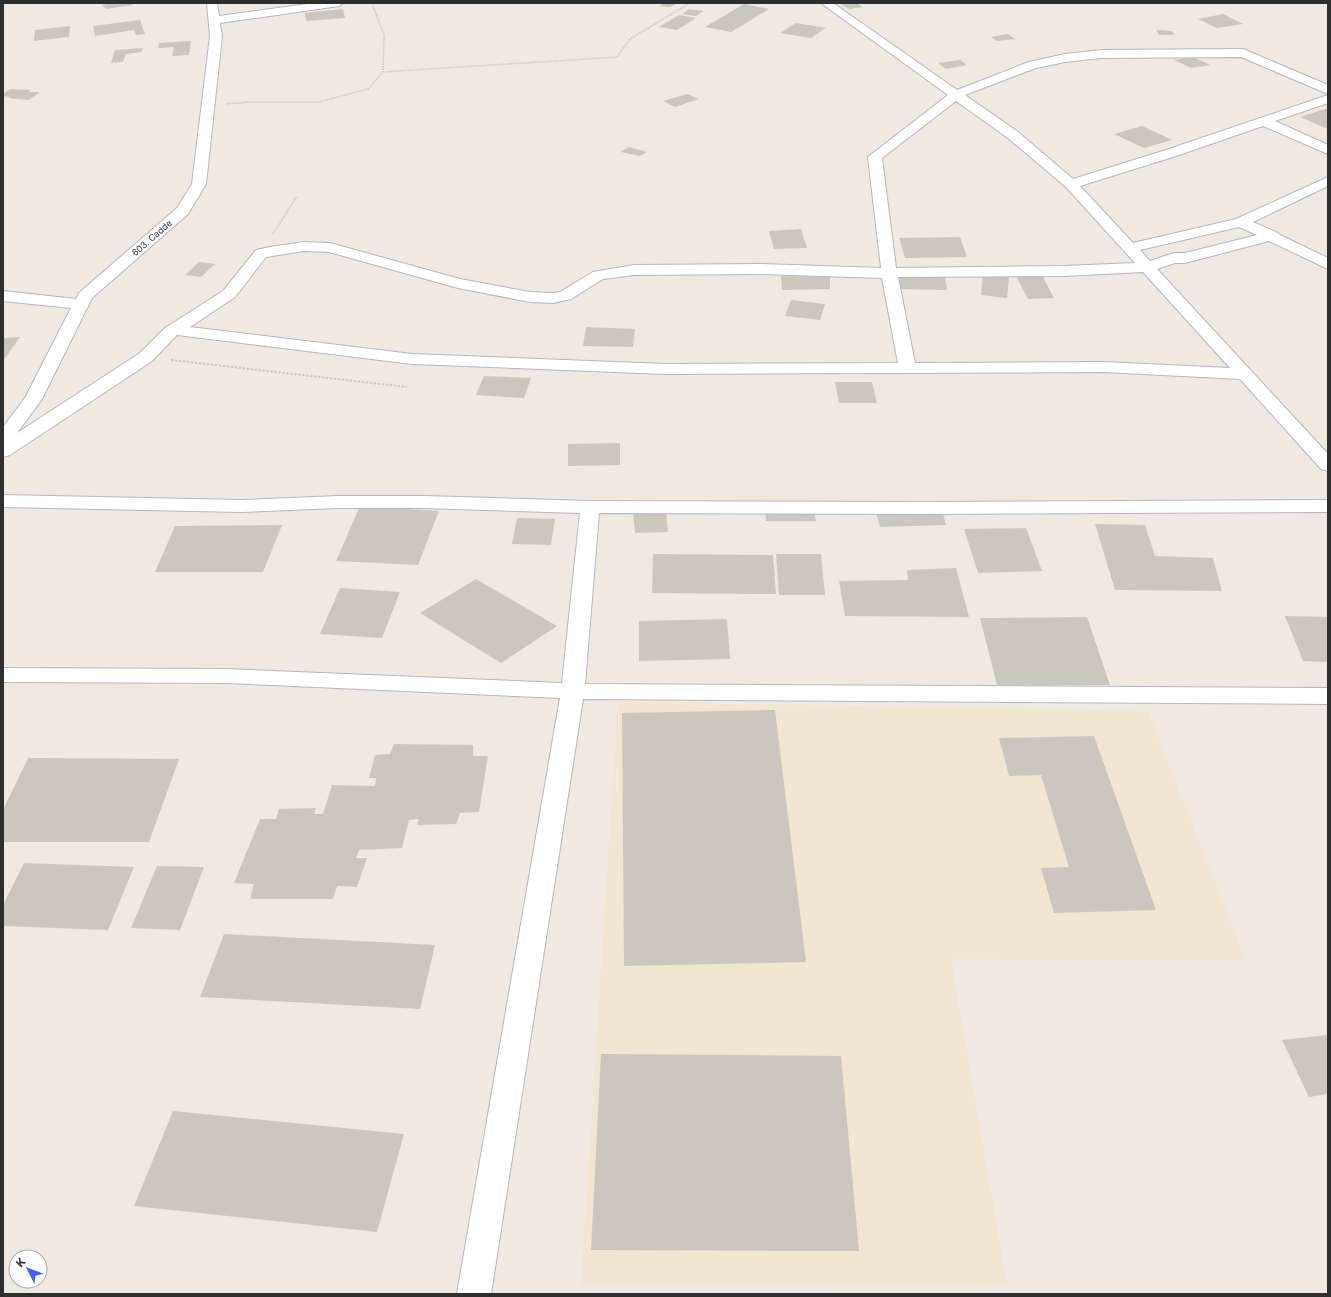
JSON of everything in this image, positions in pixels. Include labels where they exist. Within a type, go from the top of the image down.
[{"type":"street","name":"603. Cadde","points":[[3,440],[33,399],[85,296],[183,211],[199,184],[216,36],[212,3]]},
{"type":"street","points":[[214,20],[305,5],[339,3]]},
{"type":"street","points":[[826,3],[1014,134],[1071,184],[1328,465]]},
{"type":"street","points":[[908,368],[889,273],[875,157],[957,94],[1033,65],[1065,58],[1101,54],[1247,53],[1328,90]]},
{"type":"street","points":[[1071,184],[1171,153],[1328,99]]},
{"type":"street","points":[[1264,121],[1328,150]]},
{"type":"street","points":[[1130,248],[1241,222],[1328,181]]},
{"type":"street","points":[[1241,222],[1273,236],[1328,264]]},
{"type":"street","points":[[3,451],[146,357],[174,330],[229,294],[261,253],[312,246],[330,248],[458,283],[530,297],[545,298],[565,296],[599,275],[634,270],[762,269],[889,273],[1064,271],[1147,266],[1174,258],[1186,258],[1273,236]]},
{"type":"street","points":[[3,296],[81,304]]},
{"type":"street","points":[[174,330],[412,359],[665,369],[1104,367],[1245,374]]},
{"type":"street","points":[[3,501],[241,506],[338,502],[424,502],[590,507],[936,508],[1328,506]]},
{"type":"street","points":[[474,1294],[573,691],[590,507]]},
{"type":"street","points":[[3,675],[226,676],[573,691],[1328,696]]},
{"type":"path","points":[[208,105],[250,102],[319,102],[368,90],[383,72],[384,35],[372,3]]},
{"type":"path","points":[[383,72],[617,57],[630,39],[664,17],[690,3]]},
{"type":"path","points":[[261,253],[297,196]]},
{"type":"path","points":[[146,357],[407,387]]},
{"type":"shaded area","points":[[618,702],[1148,711],[1246,961],[951,959],[1007,1285],[581,1284]]},
{"type":"building","points":[[112,3],[131,3],[133,5],[106,9],[102,5]]},
{"type":"building","points":[[664,3],[678,3],[670,7],[659,6]]},
{"type":"building","points":[[856,3],[863,7],[849,9],[841,4]]},
{"type":"building","points":[[744,4],[769,9],[731,32],[705,27]]},
{"type":"building","points":[[343,9],[345,18],[306,21],[305,13]]},
{"type":"building","points":[[689,9],[704,11],[696,16],[682,14]]},
{"type":"building","points":[[1223,14],[1243,24],[1217,28],[1198,19]]},
{"type":"building","points":[[679,15],[696,18],[677,30],[659,27]]},
{"type":"building","points":[[140,20],[145,34],[136,35],[134,30],[95,36],[93,26]]},
{"type":"building","points":[[796,23],[826,28],[811,38],[780,33]]},
{"type":"building","points":[[70,26],[69,37],[34,41],[35,30]]},
{"type":"building","points":[[1156,30],[1172,31],[1175,35],[1159,35]]},
{"type":"building","points":[[1008,34],[1015,39],[997,41],[991,37]]},
{"type":"building","points":[[191,41],[189,55],[172,56],[174,47],[158,48],[159,43]]},
{"type":"building","points":[[143,48],[141,52],[126,54],[123,62],[111,63],[115,50]]},
{"type":"building","points":[[1193,57],[1210,65],[1191,68],[1174,60]]},
{"type":"building","points":[[960,60],[967,65],[946,69],[938,63]]},
{"type":"building","points":[[10,89],[40,92],[29,100],[7,98],[11,97],[3,96],[3,94]]},
{"type":"building","points":[[687,94],[699,99],[675,107],[663,101]]},
{"type":"building","points":[[1328,108],[1328,129],[1300,117]]},
{"type":"building","points":[[1142,126],[1172,140],[1144,148],[1114,134]]},
{"type":"building","points":[[628,147],[647,152],[640,156],[621,152]]},
{"type":"building","points":[[801,229],[807,248],[774,249],[769,231]]},
{"type":"building","points":[[960,237],[967,257],[905,258],[899,238]]},
{"type":"building","points":[[199,262],[215,264],[201,277],[185,275]]},
{"type":"building","points":[[983,274],[1009,277],[1007,298],[981,295]]},
{"type":"building","points":[[896,275],[945,276],[947,290],[898,289]]},
{"type":"building","points":[[1042,275],[1054,298],[1028,299],[1016,276]]},
{"type":"building","points":[[781,276],[830,277],[830,289],[782,290]]},
{"type":"building","points":[[791,300],[825,304],[820,320],[785,316]]},
{"type":"building","points":[[586,327],[635,329],[633,347],[583,346]]},
{"type":"building","points":[[20,337],[3,361],[3,338]]},
{"type":"building","points":[[484,376],[531,378],[524,398],[476,395]]},
{"type":"building","points":[[835,382],[872,382],[877,403],[839,403]]},
{"type":"building","points":[[620,443],[620,465],[568,466],[568,444]]},
{"type":"building","points":[[360,506],[439,511],[418,565],[336,561]]},
{"type":"building","points":[[765,509],[814,509],[816,521],[766,521]]},
{"type":"building","points":[[942,510],[946,525],[880,527],[876,512]]},
{"type":"building","points":[[666,512],[668,532],[635,533],[633,513]]},
{"type":"building","points":[[517,518],[555,519],[551,545],[512,544]]},
{"type":"building","points":[[1095,524],[1145,525],[1155,556],[1213,558],[1222,591],[1115,590]]},
{"type":"building","points":[[282,525],[263,572],[155,572],[175,526]]},
{"type":"building","points":[[1026,528],[1042,571],[978,573],[964,529]]},
{"type":"building","points":[[653,554],[773,555],[776,594],[652,593]]},
{"type":"building","points":[[776,554],[821,554],[825,595],[779,595]]},
{"type":"building","points":[[956,568],[969,617],[845,616],[839,581],[908,580],[907,570]]},
{"type":"building","points":[[476,579],[557,626],[501,663],[420,613]]},
{"type":"building","points":[[340,588],[400,592],[382,638],[320,634]]},
{"type":"building","points":[[1285,616],[1328,617],[1328,662],[1303,661]]},
{"type":"building","points":[[1087,617],[1110,685],[997,685],[980,618]]},
{"type":"building","points":[[727,619],[730,659],[639,661],[639,621]]},
{"type":"building","points":[[775,710],[806,962],[624,966],[622,713]]},
{"type":"building","points":[[1094,736],[1156,910],[1054,913],[1041,868],[1069,867],[1041,775],[1009,776],[999,738]]},
{"type":"building","points":[[394,744],[473,745],[473,756],[488,756],[479,812],[460,813],[456,824],[417,825],[419,819],[409,820],[402,848],[359,850],[356,858],[367,858],[357,887],[337,886],[333,899],[250,899],[254,884],[234,883],[260,819],[276,819],[279,809],[316,808],[314,814],[323,814],[332,785],[375,786],[376,778],[369,778],[375,755],[390,754]]},
{"type":"building","points":[[28,758],[179,759],[149,842],[3,842],[3,810]]},
{"type":"building","points":[[24,863],[134,867],[108,930],[3,926],[3,905]]},
{"type":"building","points":[[157,866],[204,867],[180,930],[131,928]]},
{"type":"building","points":[[224,934],[435,945],[420,1009],[200,997]]},
{"type":"building","points":[[1328,1035],[1328,1094],[1309,1097],[1282,1040]]},
{"type":"building","points":[[601,1054],[841,1056],[859,1251],[591,1250]]},
{"type":"building","points":[[173,1111],[404,1134],[377,1232],[134,1206]]}]
